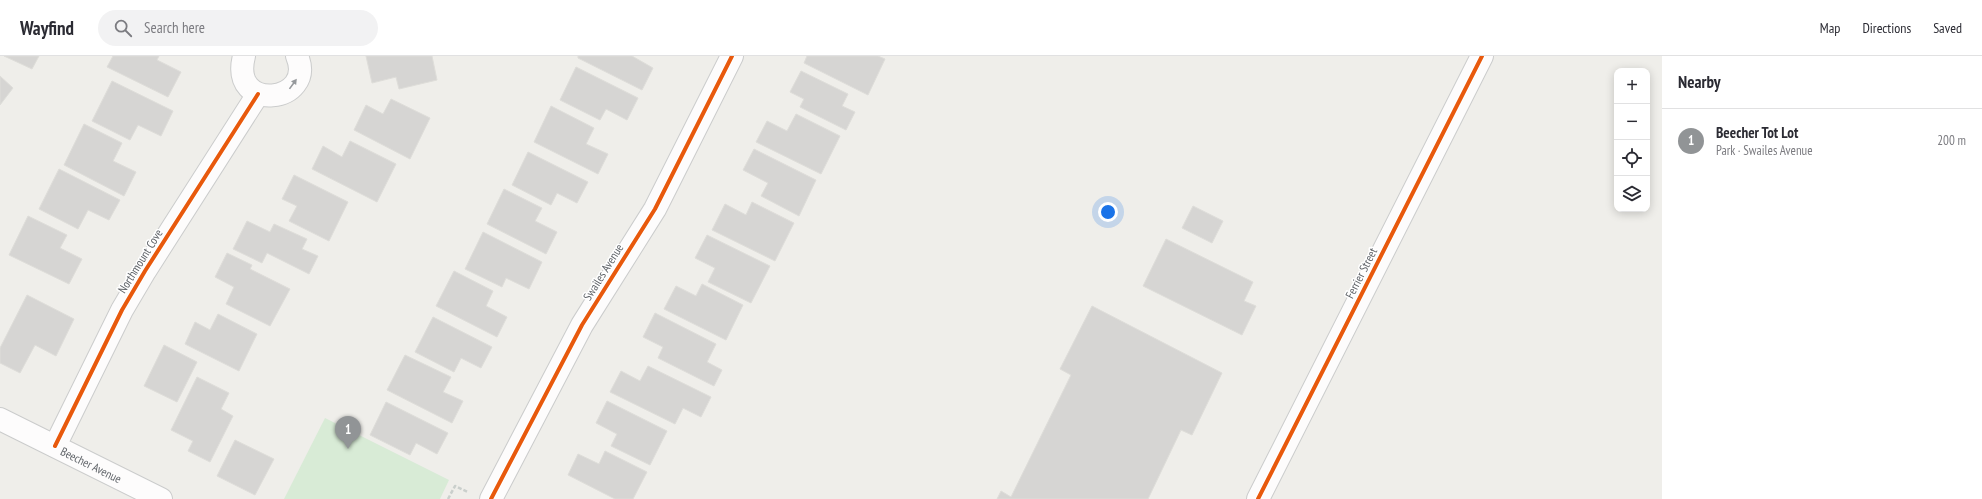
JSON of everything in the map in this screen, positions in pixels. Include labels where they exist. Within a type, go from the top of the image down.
[{"type":"street","points":[[244,56],[242,75],[246,84],[258,94],[268,97],[278,96],[287,92],[297,81],[300,72],[297,56]]},
{"type":"street","name":"Swailes Avenue","points":[[490,499],[582,325],[655,209],[732,56]]},
{"type":"street","name":"Ferrier Street","points":[[1258,499],[1482,56]]},
{"type":"street","name":"Northmount Cove","points":[[55,446],[129,297],[258,94]]},
{"type":"street","name":"Beecher Avenue","points":[[0,419],[161,499]]},
{"type":"path","points":[[448,499],[455,486],[469,492]]},
{"type":"green space","points":[[325,418],[449,480],[440,499],[284,499]]},
{"type":"building","points":[[4,56],[39,56],[32,69]]},
{"type":"building","points":[[113,56],[159,56],[157,60],[181,72],[168,97],[107,67]]},
{"type":"building","points":[[366,56],[432,56],[437,80],[399,89],[396,77],[372,83]]},
{"type":"building","points":[[578,56],[632,56],[653,68],[642,90],[578,58]]},
{"type":"building","points":[[807,56],[878,56],[885,59],[868,95],[804,63]]},
{"type":"building","points":[[576,67],[638,98],[627,120],[606,109],[600,120],[560,100]]},
{"type":"building","points":[[801,71],[848,94],[842,106],[855,112],[846,130],[800,107],[804,99],[790,92]]},
{"type":"building","points":[[0,76],[13,88],[0,105]]},
{"type":"building","points":[[112,81],[173,111],[161,136],[138,125],[130,140],[92,121]]},
{"type":"building","points":[[391,99],[430,118],[410,159],[354,130],[366,105],[383,114]]},
{"type":"building","points":[[551,106],[594,128],[586,144],[608,154],[598,174],[534,142]]},
{"type":"building","points":[[796,114],[840,136],[821,174],[756,142],[767,121],[787,131]]},
{"type":"building","points":[[84,124],[122,143],[113,161],[136,172],[124,196],[64,165]]},
{"type":"building","points":[[350,141],[396,164],[377,202],[312,169],[323,146],[342,157]]},
{"type":"building","points":[[754,149],[816,180],[799,216],[761,196],[768,183],[743,170]]},
{"type":"building","points":[[528,152],[588,182],[577,203],[557,193],[551,205],[512,185]]},
{"type":"building","points":[[59,169],[120,200],[109,220],[88,210],[78,229],[39,209]]},
{"type":"building","points":[[294,175],[348,202],[329,241],[289,221],[297,206],[282,199]]},
{"type":"building","points":[[504,189],[542,208],[535,221],[557,232],[546,254],[487,224]]},
{"type":"building","points":[[752,202],[794,223],[775,261],[712,230],[725,204],[746,215]]},
{"type":"building","points":[[1193,206],[1223,221],[1212,243],[1182,228]]},
{"type":"building","points":[[28,216],[67,235],[60,248],[82,259],[69,284],[9,255]]},
{"type":"building","points":[[247,221],[270,232],[274,224],[307,239],[302,249],[318,256],[309,274],[267,253],[262,263],[233,249]]},
{"type":"building","points":[[483,232],[542,262],[529,289],[506,278],[502,287],[465,269]]},
{"type":"building","points":[[707,235],[770,266],[751,303],[708,282],[715,268],[695,258]]},
{"type":"building","points":[[1166,239],[1253,282],[1244,301],[1256,306],[1242,335],[1143,286]]},
{"type":"building","points":[[227,253],[252,265],[250,269],[290,289],[270,326],[226,304],[234,287],[215,277]]},
{"type":"building","points":[[454,271],[493,291],[486,306],[507,317],[497,337],[436,306]]},
{"type":"building","points":[[702,284],[743,305],[726,340],[664,309],[676,286],[696,296]]},
{"type":"building","points":[[27,295],[74,319],[56,356],[35,345],[20,373],[0,363],[0,348]]},
{"type":"building","points":[[1092,306],[1222,373],[1192,435],[1181,430],[1148,499],[997,499],[1001,491],[1011,497],[1071,375],[1060,369]]},
{"type":"building","points":[[655,313],[716,344],[707,362],[722,370],[714,386],[658,358],[663,347],[643,337]]},
{"type":"building","points":[[218,314],[257,334],[239,371],[185,344],[195,322],[210,330]]},
{"type":"building","points":[[433,317],[492,347],[481,368],[461,358],[454,372],[415,352]]},
{"type":"building","points":[[164,345],[197,362],[177,402],[144,386]]},
{"type":"building","points":[[405,355],[451,377],[443,392],[463,401],[452,423],[387,390]]},
{"type":"building","points":[[648,366],[711,397],[701,417],[683,408],[675,424],[610,392],[621,371],[640,381]]},
{"type":"building","points":[[197,377],[229,393],[221,409],[233,416],[210,462],[188,451],[193,441],[171,430]]},
{"type":"building","points":[[607,401],[667,431],[650,465],[611,446],[617,434],[596,423]]},
{"type":"building","points":[[386,402],[448,433],[437,454],[416,443],[410,455],[370,435]]},
{"type":"building","points":[[235,440],[274,459],[255,495],[217,476]]},
{"type":"building","points":[[605,451],[647,472],[633,499],[615,499],[568,475],[578,454],[599,464]]},
{"type":"cycle path","points":[[491,499],[582,325],[655,209],[732,56]]},
{"type":"cycle path","points":[[1258,499],[1482,56]]},
{"type":"cycle path","points":[[55,446],[122,310],[145,271],[258,94]]},
{"type":"place","name":"Beecher Tot Lot","points":[[348,449]]}]
